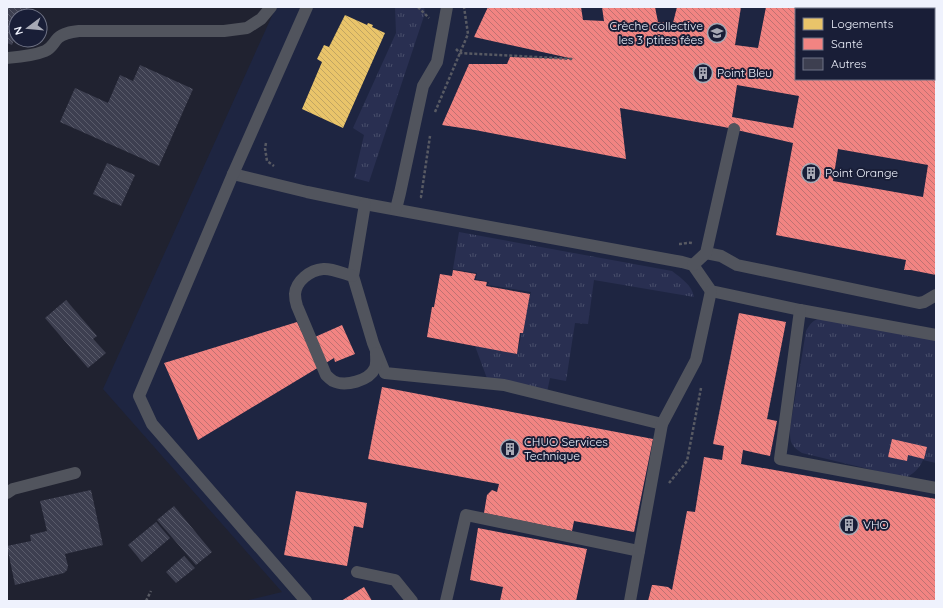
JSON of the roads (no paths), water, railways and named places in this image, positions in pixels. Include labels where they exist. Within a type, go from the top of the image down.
[{"type":"lane","points":[[7,58],[44,52],[51,48],[58,38],[70,32],[224,31],[248,28],[261,19],[271,7]]},
{"type":"lane","points":[[306,601],[152,424],[139,396],[233,174],[307,7]]},
{"type":"lane","points":[[396,209],[423,86],[437,62],[447,7]]},
{"type":"lane","points":[[693,265],[707,249],[734,129]]},
{"type":"lane","points":[[233,174],[365,204],[682,262],[693,265],[711,291],[800,310],[936,335]]},
{"type":"lane","points":[[353,276],[323,269],[313,271],[304,277],[298,285],[295,294],[296,306],[326,375],[332,381],[340,384],[350,384],[360,380],[371,373],[377,361],[376,353],[353,276],[365,204]]},
{"type":"lane","points":[[707,249],[737,265],[919,303],[924,302],[936,294]]},
{"type":"lane","points":[[630,601],[662,424],[696,360],[711,291]]},
{"type":"lane","points":[[800,310],[780,459],[936,488]]},
{"type":"lane","points":[[373,343],[385,373],[504,385],[662,424]]},
{"type":"lane","points":[[7,493],[13,489],[75,473]]},
{"type":"lane","points":[[446,601],[466,515],[639,550]]},
{"type":"lane","points":[[357,572],[395,580],[412,601]]},
{"type":"place","name":"Crèche collective les 3 ptites fées","points":[[717,33]]},
{"type":"place","name":"Point Bleu","points":[[703,73]]},
{"type":"place","name":"Point Orange","points":[[811,173]]},
{"type":"place","name":"CHUO Services Technique","points":[[510,449]]},
{"type":"place","name":"VHO","points":[[849,525]]}]
